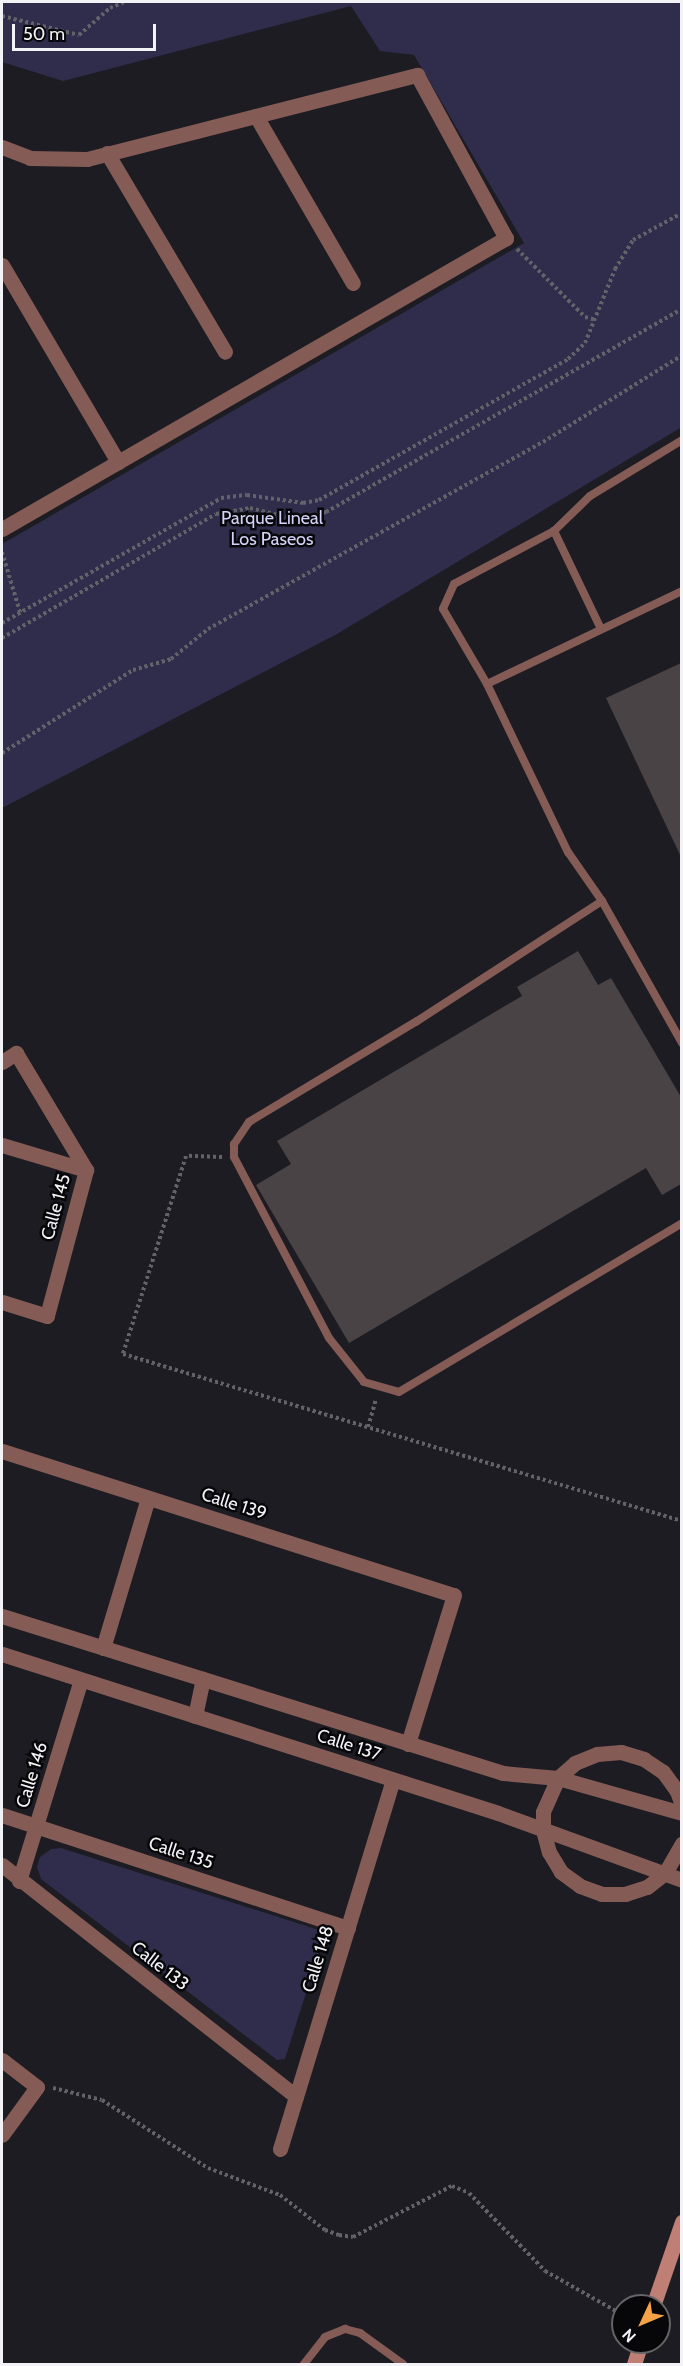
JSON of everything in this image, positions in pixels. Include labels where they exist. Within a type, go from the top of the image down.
[{"type":"main road","points":[[657,2294],[681,2222]]},
{"type":"street","points":[[2,149],[30,158],[87,159],[417,75],[506,238],[2,529]]},
{"type":"street","points":[[256,116],[353,283]]},
{"type":"street","points":[[107,153],[225,352]]},
{"type":"street","points":[[2,265],[118,462]]},
{"type":"street","name":"Calle 145","points":[[2,1062],[16,1053],[86,1170],[47,1316],[2,1302]]},
{"type":"street","points":[[2,1145],[86,1170]]},
{"type":"street","name":"Calle 139","points":[[2,1452],[454,1595],[408,1744]]},
{"type":"street","points":[[103,1648],[148,1498]]},
{"type":"street","name":"Calle 137","points":[[2,1616],[503,1773],[558,1778],[681,1813]]},
{"type":"street","name":"Calle 137","points":[[2,1654],[393,1780],[543,1830],[681,1880]]},
{"type":"street","points":[[195,1716],[203,1679]]},
{"type":"street","name":"Calle 146","points":[[19,1881],[38,1826],[81,1680]]},
{"type":"street","points":[[681,1805],[677,1791],[663,1772],[644,1759],[621,1752],[586,1758],[558,1778],[543,1812],[543,1830],[549,1852],[561,1872],[580,1886],[602,1894],[625,1894],[646,1887],[665,1873],[681,1843]]},
{"type":"street","name":"Calle 148","points":[[280,2149],[393,1780]]},
{"type":"street","name":"Calle 135","points":[[2,1815],[348,1928]]},
{"type":"street","name":"Calle 133","points":[[2,1865],[19,1881],[296,2096]]},
{"type":"street","points":[[2,2060],[37,2087],[2,2135]]},
{"type":"lane","points":[[681,440],[590,496],[554,531],[454,584],[443,609],[487,684],[568,852],[602,901],[681,1043]]},
{"type":"lane","points":[[554,531],[601,629]]},
{"type":"lane","points":[[487,684],[681,591]]},
{"type":"lane","points":[[602,901],[417,1021],[249,1122],[234,1143],[234,1157],[328,1338],[364,1382],[399,1392],[681,1223]]},
{"type":"lane","points":[[303,2364],[325,2337],[345,2329],[360,2333],[403,2364]]},
{"type":"path","points":[[2,16],[80,35],[110,8],[124,2]]},
{"type":"path","points":[[2,623],[221,498],[247,495],[303,503],[325,497],[568,359],[585,343],[615,268],[633,240],[681,213]]},
{"type":"path","points":[[506,238],[585,317],[596,320]]},
{"type":"path","points":[[2,638],[216,514],[250,508],[294,519],[326,512],[681,309]]},
{"type":"path","points":[[2,753],[133,670],[171,659],[208,629],[543,442],[681,355]]},
{"type":"path","points":[[2,552],[20,612]]},
{"type":"path","points":[[234,1157],[186,1156],[123,1354],[681,1521]]},
{"type":"path","points":[[368,1427],[380,1387]]},
{"type":"path","points":[[37,2087],[72,2090],[102,2100],[208,2168],[280,2194],[326,2230],[339,2235],[352,2237],[452,2187],[470,2193],[545,2271],[611,2308]]},
{"type":"green space","name":"Parque Lineal Los Paseos","points":[[2,2],[681,2],[682,427],[337,634],[2,808],[2,544],[524,243],[414,55],[380,51],[351,6],[63,81],[2,62]]},
{"type":"green space","points":[[61,1848],[319,1930],[324,1936],[285,2059],[277,2060],[41,1879],[37,1867],[40,1857],[51,1849]]},
{"type":"building","points":[[681,663],[681,857],[606,698]]},
{"type":"building","points":[[578,951],[598,985],[611,978],[681,1097],[681,1184],[662,1195],[646,1168],[349,1343],[256,1185],[291,1164],[277,1141],[522,996],[517,987]]}]
